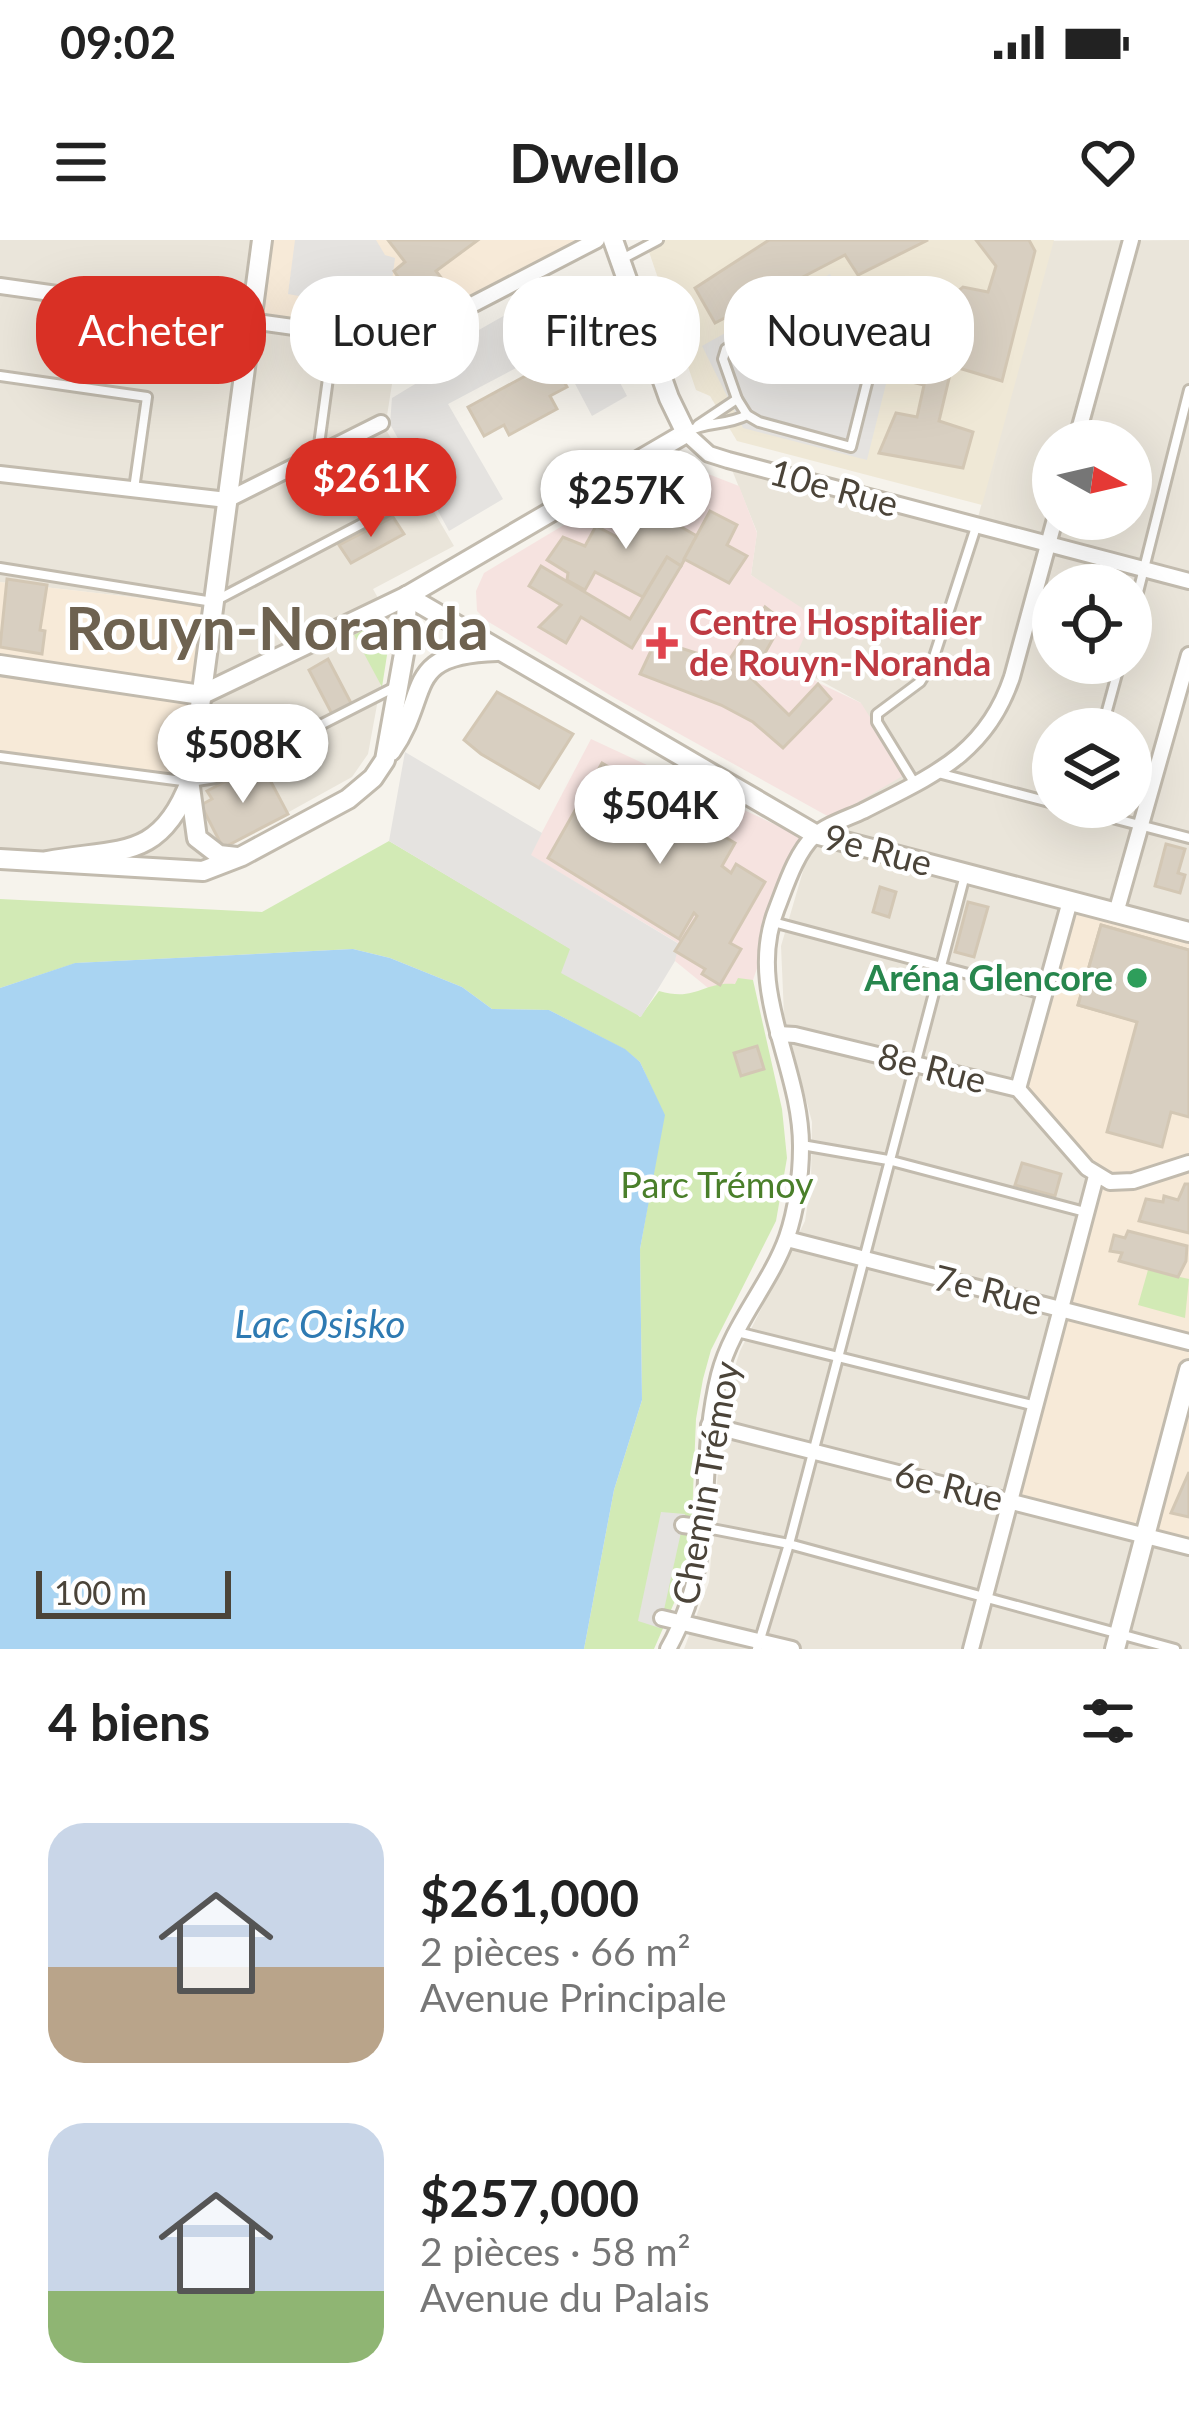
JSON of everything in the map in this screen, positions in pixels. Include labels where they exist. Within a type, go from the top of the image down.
[{"type":"street","points":[[257,276],[262,240]]},
{"type":"street","points":[[479,301],[597,240]]},
{"type":"street","points":[[0,665],[201,695],[407,596],[686,433],[613,240]]},
{"type":"street","points":[[1082,420],[1131,240]]},
{"type":"street","points":[[0,286],[36,291]]},
{"type":"street","points":[[242,384],[190,782],[197,838],[219,855],[242,856]]},
{"type":"street","points":[[0,474],[227,500],[381,424]]},
{"type":"street","name":"10e Rue","points":[[686,433],[709,454],[1125,564]]},
{"type":"street","points":[[815,834],[963,756],[1004,702],[1049,540]]},
{"type":"street","name":"10e Rue","points":[[1152,571],[1189,581]]},
{"type":"street","points":[[385,760],[399,686],[407,596]]},
{"type":"street","name":"9e Rue","points":[[407,596],[815,834],[1189,932]]},
{"type":"street","points":[[0,859],[191,873],[214,869],[362,789],[407,729],[417,688],[429,669],[446,658],[500,651]]},
{"type":"street","points":[[1152,787],[1189,655]]},
{"type":"street","points":[[47,861],[147,843],[178,812],[190,782]]},
{"type":"street","points":[[1116,913],[1140,828]]},
{"type":"street","name":"Chemin Trémoy","points":[[668,1649],[682,1622],[706,1528],[710,1425],[719,1372],[735,1331],[787,1239],[802,1145],[766,968],[772,922],[799,858],[815,834]]},
{"type":"street","points":[[1018,1089],[1070,901]]},
{"type":"street","name":"8e Rue","points":[[778,1034],[795,1034],[1018,1089],[1096,1176]]},
{"type":"street","points":[[971,1649],[1096,1176],[1125,1182],[1189,1163]]},
{"type":"street","name":"7e Rue","points":[[787,1239],[1189,1342]]},
{"type":"street","points":[[1117,1642],[1189,1370]]},
{"type":"street","name":"6e Rue","points":[[710,1425],[1189,1547]]},
{"type":"street","points":[[683,1525],[706,1528]]},
{"type":"street","points":[[662,1618],[758,1645],[792,1649]]},
{"type":"lane","points":[[620,260],[658,240]]},
{"type":"lane","points":[[0,376],[147,397],[134,489]]},
{"type":"lane","points":[[318,453],[327,384]]},
{"type":"lane","points":[[731,384],[747,415],[759,422],[851,447],[868,384]]},
{"type":"lane","points":[[1145,564],[1189,390]]},
{"type":"lane","points":[[686,433],[737,399]]},
{"type":"lane","points":[[686,433],[700,425],[730,424],[747,415]]},
{"type":"lane","points":[[0,568],[213,602],[398,506]]},
{"type":"lane","points":[[915,784],[878,722],[878,714],[920,682],[932,663],[976,525]]},
{"type":"lane","points":[[0,757],[190,782],[216,778],[399,686]]},
{"type":"lane","points":[[938,772],[1032,797]]},
{"type":"lane","points":[[1149,828],[1189,838]]},
{"type":"lane","points":[[758,1645],[814,1452],[965,873]]},
{"type":"lane","points":[[772,922],[1044,994]]},
{"type":"lane","points":[[802,1145],[888,1160],[1086,1213]]},
{"type":"lane","points":[[735,1331],[1036,1406]]},
{"type":"lane","points":[[706,1528],[789,1544],[986,1595],[1117,1642],[1175,1649]]},
{"type":"shaded area","points":[[0,240],[262,240],[315,276],[290,276],[290,384],[392,384],[385,428],[454,546],[373,589],[392,623],[368,754],[352,777],[215,853],[167,871],[0,868],[0,753],[202,605],[0,582]]},
{"type":"shaded area","points":[[262,240],[597,240],[522,276],[503,276],[503,285],[479,296],[479,276],[290,276],[290,326],[266,324],[266,276],[257,276]]},
{"type":"shaded area","points":[[295,240],[376,240],[385,255],[395,258],[393,276],[290,276]]},
{"type":"shaded area","points":[[645,240],[1054,240],[982,505],[737,441],[710,396],[694,384],[700,384],[700,276],[657,276]]},
{"type":"shaded area","points":[[1189,240],[1189,1649],[684,1649],[709,1582],[723,1411],[730,1382],[740,1351],[805,1221],[812,1122],[784,1015],[781,946],[808,854],[831,818],[861,703],[792,665],[769,588],[751,575],[757,532],[728,460],[976,525],[1051,241]]},
{"type":"shaded area","points":[[503,316],[503,375],[448,404],[503,499],[449,531],[390,424],[392,398],[415,384],[479,384],[479,330]]},
{"type":"shaded area","points":[[724,334],[724,384],[886,384],[867,460],[743,428],[702,346]]},
{"type":"shaded area","points":[[575,384],[621,384],[627,396],[592,416]]},
{"type":"shaded area","name":"Centre Hospitalier de Rouyn-Noranda","points":[[672,460],[739,486],[757,533],[751,575],[802,608],[811,621],[792,665],[861,703],[906,774],[831,818],[613,697],[477,611],[476,591],[484,573]]},
{"type":"shaded area","points":[[0,582],[202,605],[181,778],[0,753]]},
{"type":"shaded area","name":"Centre Hospitalier de Rouyn-Noranda","points":[[591,739],[802,837],[753,980],[713,992],[675,961],[678,943],[530,855]]},
{"type":"shaded area","points":[[405,752],[542,833],[531,855],[679,944],[675,961],[641,1017],[561,973],[570,949],[389,841]]},
{"type":"shaded area","points":[[1070,901],[1189,932],[1189,1547],[1010,1502],[1096,1176],[1018,1089]]},
{"type":"shaded area","points":[[661,1512],[685,1514],[660,1628],[638,1621]]},
{"type":"green space","points":[[382,620],[392,623],[382,687],[354,635]]},
{"type":"green space","name":"Parc Trémoy","points":[[389,841],[571,949],[640,1017],[659,991],[691,993],[735,984],[738,978],[753,980],[782,1109],[787,1158],[776,1221],[711,1350],[703,1379],[696,1419],[691,1543],[681,1587],[654,1649],[584,1649],[614,1490],[642,1400],[640,1249],[664,1115],[640,1062],[549,1010],[492,1009],[462,987],[390,958],[353,949],[76,963],[0,988],[0,899],[262,912]]},
{"type":"green space","points":[[1148,1270],[1189,1279],[1185,1318],[1138,1305]]},
{"type":"water","name":"Lac Osisko","points":[[353,949],[390,958],[462,987],[492,1009],[549,1010],[625,1049],[640,1062],[665,1115],[640,1249],[642,1400],[614,1490],[584,1649],[0,1649],[0,988],[75,963]]},
{"type":"building","points":[[388,240],[478,240],[436,271],[440,276],[397,276],[394,271],[405,262]]},
{"type":"building","points":[[769,240],[928,240],[858,275],[845,255],[805,276],[724,276],[724,318],[715,323],[700,297],[700,285]]},
{"type":"building","points":[[976,240],[1029,240],[1035,251],[1002,381],[974,373],[974,289],[988,292],[996,266]]},
{"type":"building","points":[[510,384],[567,387],[550,396],[557,409],[509,435],[504,425],[484,436],[468,407]]},
{"type":"building","points":[[920,384],[948,384],[939,421],[973,432],[963,468],[879,453],[896,413],[917,417],[924,385]]},
{"type":"building","points":[[639,503],[697,536],[681,566],[667,557],[643,597],[595,572],[585,590],[547,560],[563,537],[585,546],[596,526],[619,538]]},
{"type":"building","points":[[710,511],[737,525],[727,545],[747,556],[729,583],[684,559]]},
{"type":"building","points":[[393,517],[404,534],[351,563],[339,545]]},
{"type":"building","points":[[667,557],[681,566],[632,648],[581,617],[566,643],[539,627],[561,605],[529,586],[541,566],[630,619]]},
{"type":"building","points":[[7,579],[47,585],[40,630],[45,631],[42,654],[0,647]]},
{"type":"building","points":[[765,607],[783,621],[751,678],[789,715],[818,684],[831,699],[783,748],[753,722],[721,705],[640,674],[656,640],[727,663]]},
{"type":"building","points":[[328,659],[352,705],[333,716],[309,670]]},
{"type":"building","points":[[497,692],[573,734],[539,788],[464,740]]},
{"type":"building","points":[[261,763],[288,814],[223,848],[201,805],[212,799],[207,791]]},
{"type":"building","name":"Centre Hospitalier de Rouyn-Noranda","points":[[602,763],[735,843],[722,866],[731,873],[736,864],[765,882],[730,943],[741,949],[720,985],[702,974],[705,969],[675,951],[697,916],[694,913],[679,939],[548,858]]},
{"type":"building","points":[[1166,844],[1185,849],[1178,873],[1185,875],[1180,893],[1155,886]]},
{"type":"building","points":[[880,887],[896,892],[889,917],[873,912]]},
{"type":"building","points":[[968,902],[988,907],[974,957],[955,952]]},
{"type":"building","name":"Aréna Glencore","points":[[1101,925],[1189,950],[1189,1036],[1078,1005]]},
{"type":"building","points":[[1101,925],[1189,950],[1189,1117],[1171,1112],[1162,1147],[1107,1132],[1137,1022],[1078,1005]]},
{"type":"building","points":[[757,1046],[764,1069],[741,1076],[734,1053]]},
{"type":"building","points":[[1022,1163],[1061,1174],[1055,1196],[1015,1185]]},
{"type":"building","points":[[1189,1184],[1189,1233],[1139,1221],[1146,1199],[1178,1200]]},
{"type":"building","points":[[1128,1231],[1187,1246],[1178,1277],[1119,1261],[1122,1253],[1110,1251],[1114,1235],[1125,1238]]},
{"type":"building","points":[[1189,1472],[1189,1517],[1171,1513]]},
{"type":"place","name":"Centre Hospitalier de Rouyn-Noranda","points":[[662,643]]},
{"type":"place","name":"Aréna Glencore","points":[[1137,978]]},
{"type":"district","name":"Rouyn-Noranda","points":[[277,629]]}]
